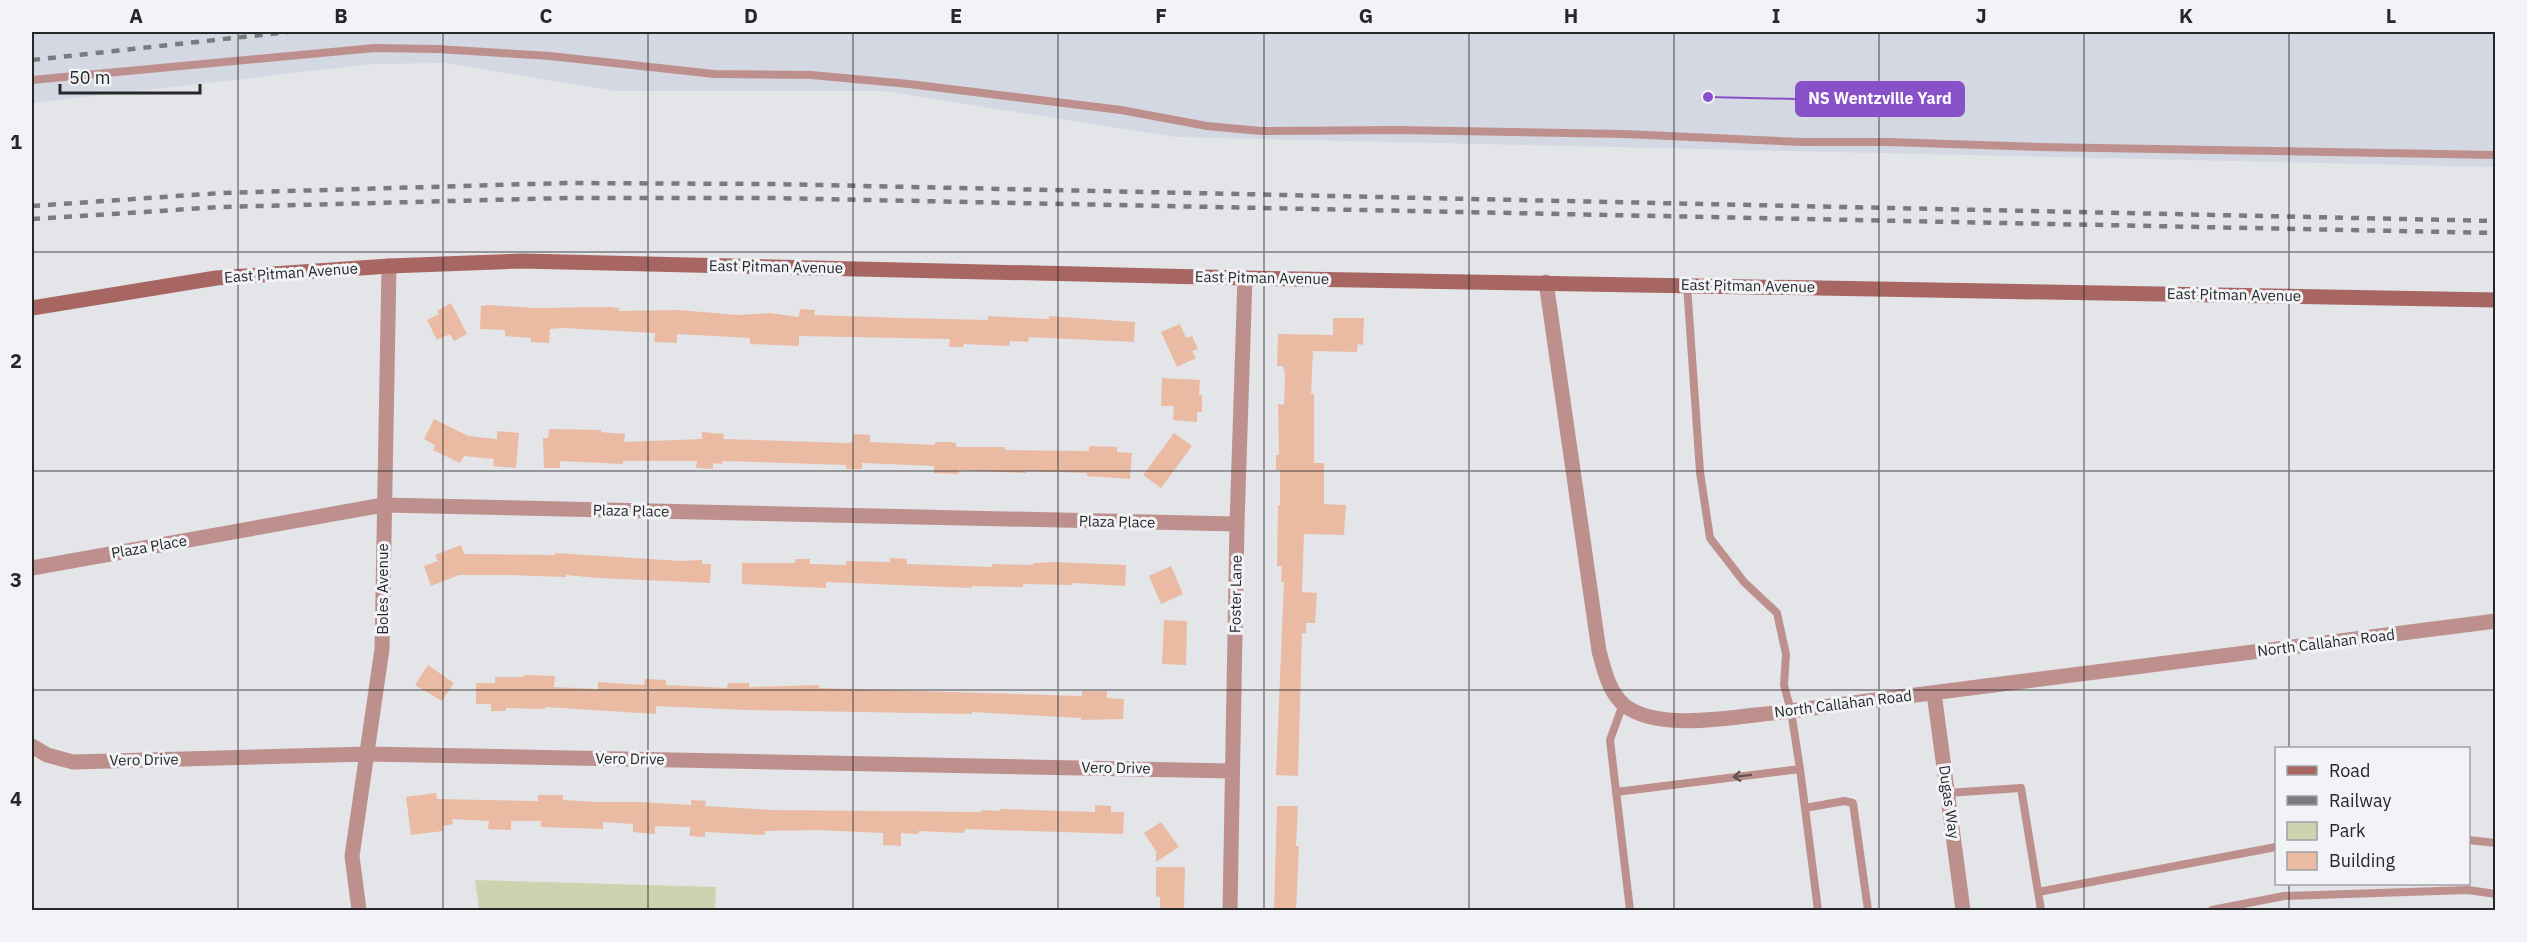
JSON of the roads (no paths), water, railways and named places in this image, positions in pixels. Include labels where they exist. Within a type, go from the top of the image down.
[{"type":"street","name":"East Pitman Avenue","points":[[32,308],[216,278],[389,266],[522,261],[1245,278],[2496,300]]},
{"type":"street","name":"Boles Avenue","points":[[359,910],[352,856],[382,649],[389,266]]},
{"type":"street","name":"Foster Lane","points":[[1230,910],[1237,524],[1245,278]]},
{"type":"street","points":[[1546,282],[1599,651],[1609,682],[1623,704]]},
{"type":"street","name":"Plaza Place","points":[[32,568],[383,505],[1237,524]]},
{"type":"street","name":"North Callahan Road","points":[[1623,704],[1643,717],[1671,722],[1791,711],[2496,621]]},
{"type":"street","name":"Dugas Way","points":[[1934,693],[1963,910]]},
{"type":"street","name":"Vero Drive","points":[[32,746],[47,755],[73,762],[368,754],[1232,771]]},
{"type":"lane","points":[[32,80],[375,48],[437,48],[550,56],[714,74],[811,75],[909,84],[1121,110],[1208,126],[1261,131],[1386,130],[1624,134],[1803,142],[1888,141],[2039,147],[2496,155]]},
{"type":"lane","points":[[1687,285],[1700,472],[1710,538],[1744,582],[1777,613],[1786,654],[1784,685],[1791,711],[1800,769],[1818,910]]},
{"type":"lane","points":[[1623,704],[1610,740],[1630,910]]},
{"type":"lane","points":[[1616,792],[1800,769]]},
{"type":"lane","points":[[1947,793],[2020,788],[2041,910]]},
{"type":"lane","points":[[1805,808],[1844,801],[1852,803],[1868,910]]},
{"type":"lane","points":[[2470,840],[2496,843]]},
{"type":"lane","points":[[2038,892],[2275,847]]},
{"type":"lane","points":[[2212,910],[2284,896],[2468,890],[2496,894]]},
{"type":"railway","points":[[32,60],[288,32]]},
{"type":"railway","points":[[32,206],[221,193],[566,183],[772,184],[2496,221]]},
{"type":"railway","points":[[32,219],[221,207],[567,198],[770,198],[2496,233]]},
{"type":"place","name":"NS Wentzville Yard","points":[[1708,97]]}]
